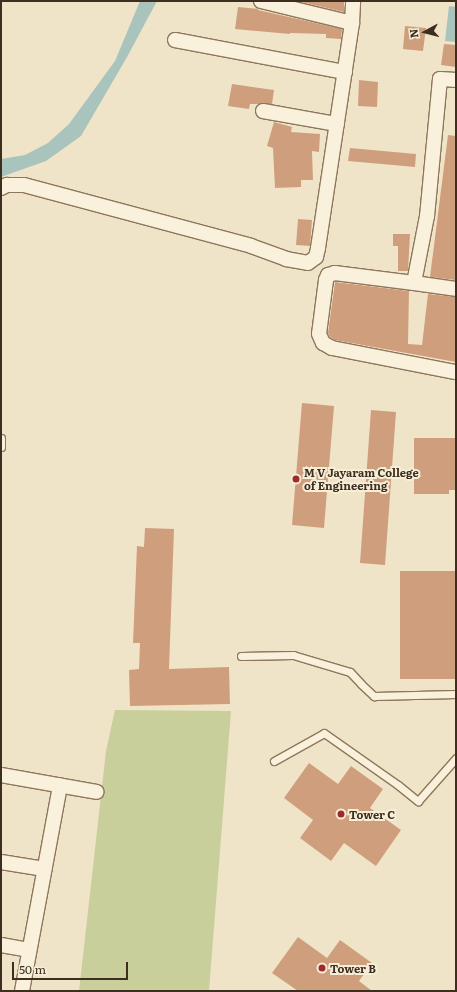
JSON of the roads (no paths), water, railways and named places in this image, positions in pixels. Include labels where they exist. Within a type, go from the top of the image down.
[{"type":"street","points":[[261,1],[352,23]]},
{"type":"street","points":[[1,188],[7,185],[24,185],[251,246],[286,259],[308,263],[316,257],[318,248],[352,23],[353,1]]},
{"type":"street","points":[[175,40],[345,72]]},
{"type":"street","points":[[414,283],[427,216],[440,78],[456,80]]},
{"type":"street","points":[[263,111],[337,124]]},
{"type":"street","points":[[456,289],[335,273],[328,275],[326,280],[319,334],[322,343],[332,348],[456,372]]},
{"type":"street","points":[[1,775],[97,792]]},
{"type":"street","points":[[22,991],[60,785]]},
{"type":"street","points":[[1,862],[44,870]]},
{"type":"street","points":[[1,945],[30,950]]},
{"type":"lane","points":[[1,438],[1,447]]},
{"type":"lane","points":[[241,656],[293,655],[350,672],[374,696],[456,694]]},
{"type":"lane","points":[[274,760],[324,733],[398,785],[418,801],[456,758]]},
{"type":"water","points":[[140,1],[157,1],[127,57],[81,136],[46,161],[1,177],[1,159],[25,155],[48,143],[69,124],[115,61]]},
{"type":"water","points":[[449,6],[456,7],[456,42],[445,41]]},
{"type":"place","name":"M V Jayaram College of Engineering","points":[[296,479]]},
{"type":"place","name":"Tower C","points":[[341,814]]},
{"type":"place","name":"Tower B","points":[[322,968]]}]
